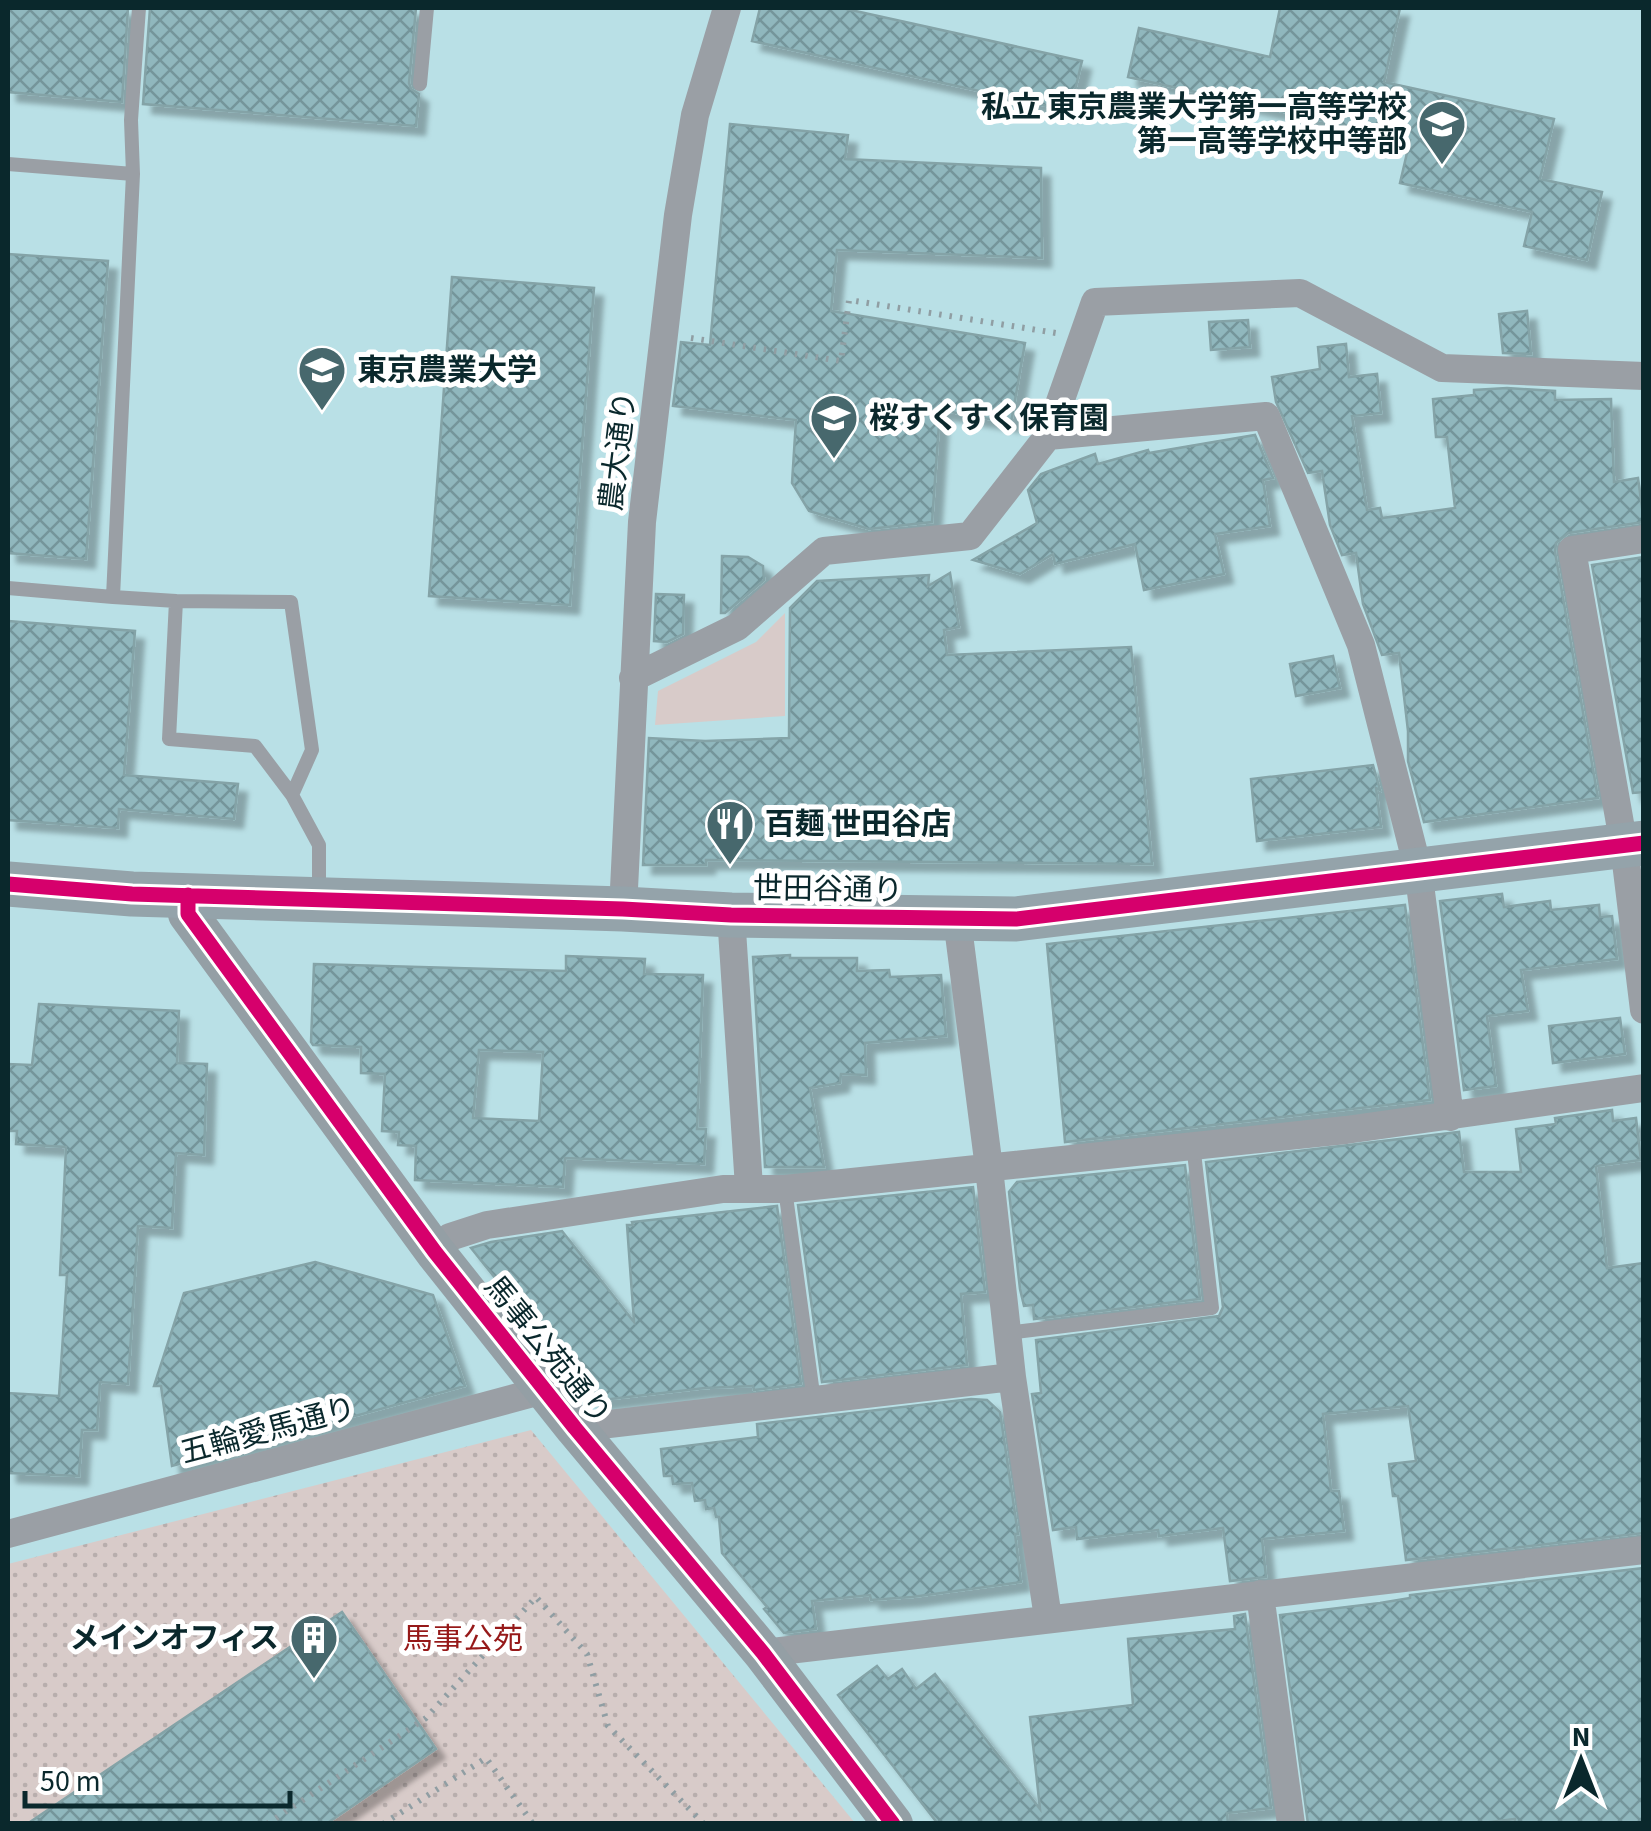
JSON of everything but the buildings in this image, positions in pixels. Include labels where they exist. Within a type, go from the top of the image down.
[{"type":"main road","name":"世田谷通り","points":[[8,884],[188,895],[731,915],[1016,919],[1223,883],[1418,870],[1634,844]]},
{"type":"street","name":"農大通り","points":[[624,909],[642,522],[678,215],[695,115],[727,8]]},
{"type":"street","points":[[633,678],[738,627],[824,550],[970,536],[1048,436],[1095,302],[1300,293],[1442,368],[1644,376]]},
{"type":"street","points":[[1048,436],[1266,416],[1361,646],[1418,870],[1450,1117]]},
{"type":"street","points":[[1644,539],[1572,550],[1634,844],[1644,1010]]},
{"type":"street","name":"馬事公苑通り","points":[[188,895],[188,914],[435,1252],[575,1428],[764,1653],[893,1824]]},
{"type":"street","points":[[731,915],[749,1187]]},
{"type":"street","points":[[957,919],[990,1168],[1012,1378],[1048,1618]]},
{"type":"street","points":[[435,1252],[450,1236],[487,1225],[749,1187],[784,1189],[990,1168],[1450,1117],[1644,1088]]},
{"type":"street","points":[[575,1428],[1012,1378]]},
{"type":"street","name":"五輪愛馬通り","points":[[8,1534],[544,1390]]},
{"type":"street","points":[[764,1653],[1644,1550]]},
{"type":"street","points":[[1260,1594],[1290,1824]]},
{"type":"lane","points":[[113,596],[133,174],[131,120],[139,8]]},
{"type":"lane","points":[[420,84],[427,8]]},
{"type":"lane","points":[[8,164],[133,174]]},
{"type":"lane","points":[[8,588],[176,601],[291,602],[312,750],[292,794]]},
{"type":"lane","points":[[176,601],[169,739],[255,746],[292,794],[319,845],[319,900]]},
{"type":"lane","points":[[1007,1333],[1212,1308],[1193,1144]]},
{"type":"lane","points":[[784,1189],[814,1401]]},
{"type":"path","points":[[665,335],[841,361],[849,300],[1083,338]]},
{"type":"path","points":[[267,1824],[426,1718],[536,1597],[587,1654],[608,1726],[704,1824]]},
{"type":"path","points":[[383,1824],[486,1758],[534,1824]]},
{"type":"green space","points":[[785,613],[785,716],[655,725],[658,691],[756,642]]},
{"type":"green space","name":"馬事公苑","points":[[531,1430],[855,1823],[8,1824],[8,1564]]},
{"type":"cycle path","points":[[8,884],[132,894],[731,915],[1016,919],[1644,843]]},
{"type":"cycle path","points":[[188,895],[188,914],[435,1252],[575,1428],[763,1653],[893,1824]]},
{"type":"place","name":"私立 東京農業大学第一高等学校 第一高等学校中等部","points":[[1442,166]]},
{"type":"place","name":"東京農業大学","points":[[322,412]]},
{"type":"place","name":"桜すくすく保育園","points":[[834,460]]},
{"type":"place","name":"百麺 世田谷店","points":[[730,866]]},
{"type":"place","name":"メインオフィス","points":[[314,1680]]}]
